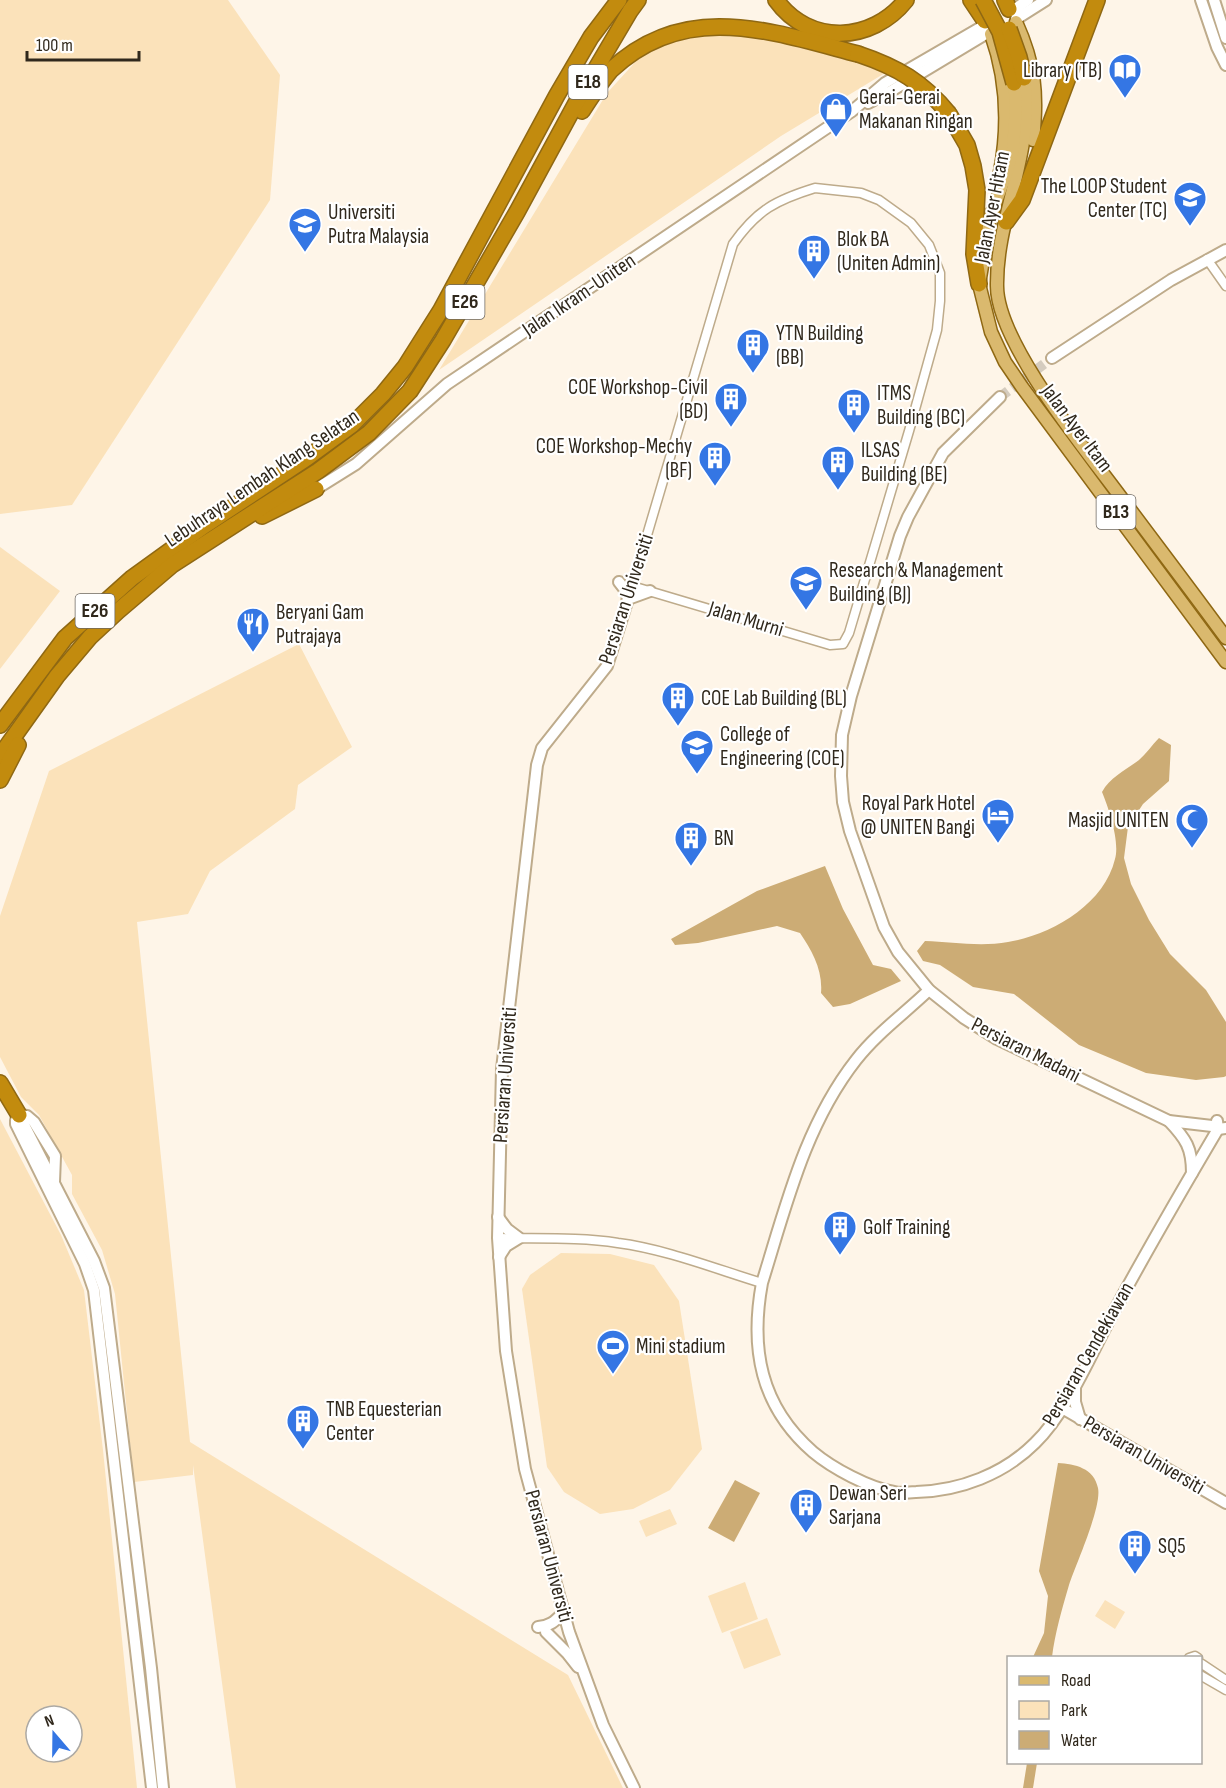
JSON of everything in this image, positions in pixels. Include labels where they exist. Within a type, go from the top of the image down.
[{"type":"highway","points":[[591,37],[608,0]]},
{"type":"highway","name":"E18","points":[[499,203],[591,37],[619,0]]},
{"type":"highway","name":"E18","points":[[517,212],[581,94],[638,0]]},
{"type":"highway","points":[[776,0],[782,9],[799,21],[814,29],[833,33],[851,33],[870,28],[885,20],[906,0]]},
{"type":"highway","points":[[971,0],[987,28]]},
{"type":"highway","name":"B13","points":[[983,0],[1000,33],[1019,82]]},
{"type":"highway","name":"B13","points":[[994,0],[1014,41],[1019,82]]},
{"type":"highway","points":[[1008,215],[1022,200],[1095,6]]},
{"type":"highway","points":[[542,167],[612,70],[633,50],[679,27],[705,22],[741,25],[858,54],[885,63],[905,74],[935,97],[949,114],[967,145],[976,190],[974,254],[979,284]]},
{"type":"highway","name":"Lebuhraya Lembah Klang Selatan","points":[[0,725],[65,638],[132,578],[204,526],[307,458],[352,424],[383,394],[405,367],[441,310],[499,203]]},
{"type":"highway","name":"Lebuhraya Lembah Klang Selatan","points":[[0,756],[57,676],[90,637],[172,565],[318,471],[369,433],[410,391],[444,340],[517,212]]},
{"type":"highway","points":[[217,535],[316,489]]},
{"type":"highway","points":[[0,780],[21,741],[28,715]]},
{"type":"highway","points":[[0,1083],[19,1115]]},
{"type":"main road","points":[[1008,215],[1017,198],[1029,162],[1035,123],[1035,92],[1028,47],[1012,12]]},
{"type":"main road","points":[[987,28],[1004,80],[1006,124],[1000,170],[993,195],[994,205]]},
{"type":"main road","name":"Jalan Ayer Hitam","points":[[1005,362],[991,332],[979,284],[986,235],[1013,148],[1019,82]]},
{"type":"main road","name":"Jalan Ayer Hitam","points":[[1019,82],[1026,105],[1024,145],[1000,250],[997,288],[1008,329],[1029,370]]},
{"type":"main road","name":"Jalan Ayer Itam","points":[[1005,362],[1226,662]]},
{"type":"main road","name":"Jalan Ayer Itam","points":[[1029,370],[1087,452],[1226,638]]},
{"type":"street","points":[[1028,0],[1012,12],[1010,34],[1000,37],[987,28],[991,9],[1000,6],[1012,12],[1046,0]]},
{"type":"street","points":[[1201,0],[1217,47],[1226,65]]},
{"type":"street","points":[[1214,0],[1226,38]]},
{"type":"street","name":"Jalan Ikram-Uniten","points":[[316,489],[356,464],[447,384],[852,111],[885,83],[987,28]]},
{"type":"street","name":"Persiaran Universiti","points":[[634,1788],[603,1725],[584,1675],[564,1612],[525,1469],[506,1351],[499,1257],[502,1069],[537,765],[542,748],[607,666],[733,244],[749,221],[784,197],[816,188],[861,194],[879,200],[910,223],[929,245],[940,273],[937,330],[849,633],[843,644]]},
{"type":"street","points":[[1052,358],[1209,258],[1226,250]]},
{"type":"street","points":[[1209,258],[1226,257]]},
{"type":"street","points":[[1209,258],[1226,286]]},
{"type":"street","name":"Persiaran Madani","points":[[1000,397],[943,453],[900,536],[851,696],[842,735],[843,802],[855,847],[884,927],[898,952],[929,990],[964,1018],[997,1039],[1169,1121]]},
{"type":"street","points":[[619,582],[626,591],[628,599],[650,591]]},
{"type":"street","name":"Jalan Murni","points":[[632,586],[830,645],[843,644]]},
{"type":"street","name":"Persiaran Cendekiawan","points":[[929,990],[857,1058],[811,1133],[799,1163],[762,1283],[756,1335],[761,1367],[774,1404],[784,1420],[819,1457],[857,1478],[894,1492],[934,1491],[965,1485],[1009,1464],[1036,1443],[1062,1408],[1220,1125]]},
{"type":"street","points":[[152,1788],[94,1290],[85,1264],[16,1124],[19,1115],[27,1116],[34,1122],[54,1156],[54,1184],[94,1261],[104,1288],[151,1668],[163,1788]]},
{"type":"street","points":[[1169,1121],[1220,1125]]},
{"type":"street","points":[[1169,1121],[1183,1135],[1188,1145],[1192,1157],[1192,1174]]},
{"type":"street","points":[[498,1217],[507,1229],[519,1238]]},
{"type":"street","points":[[498,1238],[592,1240],[621,1243],[762,1283]]},
{"type":"street","points":[[499,1257],[506,1246],[519,1238]]},
{"type":"street","points":[[1050,1425],[1080,1419],[1075,1402],[1075,1384]]},
{"type":"street","name":"Persiaran Universiti","points":[[1062,1408],[1226,1503]]},
{"type":"street","points":[[564,1612],[554,1623],[542,1630],[567,1653],[584,1675]]},
{"type":"street","points":[[1202,1664],[1226,1680]]},
{"type":"street","points":[[1202,1676],[1226,1690]]},
{"type":"green space","points":[[0,0],[228,0],[280,75],[270,200],[72,505],[0,514]]},
{"type":"green space","points":[[742,29],[851,59],[885,73],[781,136],[439,370],[607,93],[639,58],[672,38]]},
{"type":"green space","points":[[0,547],[60,591],[0,669]]},
{"type":"green space","points":[[299,644],[352,747],[298,785],[295,809],[210,871],[188,914],[137,922],[190,1442],[568,1675],[623,1788],[236,1788],[193,1465],[193,1475],[134,1482],[115,1294],[102,1250],[72,1194],[72,1175],[39,1115],[21,1097],[0,1057],[0,916],[49,771]]},
{"type":"green space","points":[[0,1119],[61,1235],[84,1290],[103,1450],[137,1788],[0,1788]]},
{"type":"green space","name":"Mini stadium","points":[[561,1253],[610,1254],[654,1265],[679,1301],[702,1449],[670,1490],[633,1509],[600,1514],[564,1492],[547,1467],[522,1289],[530,1275]]},
{"type":"green space","points":[[670,1509],[677,1524],[646,1537],[639,1521]]},
{"type":"green space","points":[[745,1582],[758,1619],[722,1633],[708,1596]]},
{"type":"green space","points":[[1105,1600],[1125,1612],[1115,1629],[1095,1616]]},
{"type":"green space","points":[[767,1618],[781,1655],[744,1669],[730,1632]]},
{"type":"water","points":[[1159,738],[1171,745],[1169,781],[1143,804],[1128,827],[1124,858],[1131,884],[1170,954],[1206,990],[1226,1022],[1226,1076],[1224,1077],[1196,1080],[1146,1073],[1079,1045],[1014,994],[973,987],[940,965],[923,961],[917,951],[925,941],[987,944],[1024,938],[1058,925],[1088,904],[1109,875],[1116,852],[1113,825],[1102,792],[1114,778],[1142,758]]},
{"type":"water","points":[[825,866],[843,909],[873,965],[891,969],[901,981],[850,1004],[833,1007],[821,993],[818,969],[800,933],[777,926],[698,943],[675,945],[671,939],[757,891]]},
{"type":"water","points":[[1058,1463],[1083,1468],[1096,1481],[1098,1497],[1092,1522],[1066,1594],[1052,1656],[1033,1656],[1044,1633],[1048,1596],[1039,1571]]},
{"type":"water","points":[[735,1480],[760,1493],[734,1542],[708,1528]]},
{"type":"water","points":[[1027,1764],[1037,1764],[1033,1788],[1023,1788]]},
{"type":"tunnel","points":[[1000,397],[1052,358]]},
{"type":"place","name":"Library (TB)","points":[[1125,99]]},
{"type":"place","name":"Gerai-Gerai Makanan Ringan","points":[[836,138]]},
{"type":"place","name":"The LOOP Student Center (TC)","points":[[1190,227]]},
{"type":"place","name":"Universiti Putra Malaysia","points":[[305,253]]},
{"type":"place","name":"Blok BA (Uniten Admin)","points":[[814,280]]},
{"type":"place","name":"YTN Building (BB)","points":[[753,374]]},
{"type":"place","name":"COE Workshop-Civil (BD)","points":[[731,428]]},
{"type":"place","name":"ITMS Building (BC)","points":[[854,434]]},
{"type":"place","name":"COE Workshop-Mechy (BF)","points":[[715,487]]},
{"type":"place","name":"ILSAS Building (BE)","points":[[838,491]]},
{"type":"place","name":"Research & Management Building (BJ)","points":[[806,611]]},
{"type":"place","name":"Beryani Gam Putrajaya","points":[[253,653]]},
{"type":"place","name":"COE Lab Building (BL)","points":[[678,727]]},
{"type":"place","name":"College of Engineering (COE)","points":[[697,775]]},
{"type":"place","name":"Royal Park Hotel @ UNITEN Bangi","points":[[998,844]]},
{"type":"place","name":"Masjid UNITEN","points":[[1192,849]]},
{"type":"place","name":"BN","points":[[691,867]]},
{"type":"place","name":"Golf Training","points":[[840,1256]]},
{"type":"place","name":"Mini stadium","points":[[613,1375]]},
{"type":"place","name":"TNB Equesterian Center","points":[[303,1450]]},
{"type":"place","name":"Dewan Seri Sarjana","points":[[806,1534]]},
{"type":"place","name":"SQ5","points":[[1135,1575]]}]
